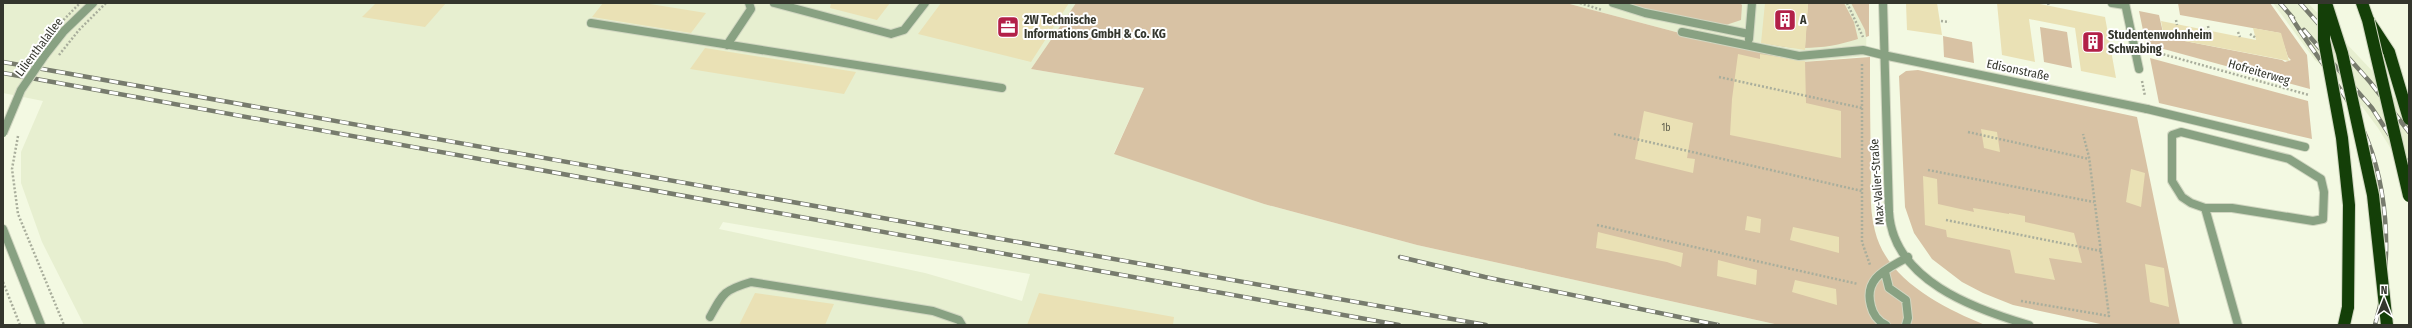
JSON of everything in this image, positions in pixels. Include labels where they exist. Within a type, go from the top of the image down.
[{"type":"highway","points":[[2325,3],[2324,40],[2342,138],[2349,205],[2348,307],[2344,325]]},
{"type":"highway","points":[[2325,3],[2333,21],[2350,84],[2359,139],[2369,177],[2376,218],[2386,325]]},
{"type":"highway","points":[[2362,3],[2368,20],[2409,196]]},
{"type":"highway","points":[[2368,20],[2389,52],[2409,119]]},
{"type":"street","name":"Lilienthalallee","points":[[3,134],[11,111],[33,72],[64,31],[93,3]]},
{"type":"street","points":[[727,45],[751,9],[749,3]]},
{"type":"street","points":[[774,3],[880,32],[897,34],[904,30],[925,3]]},
{"type":"street","points":[[1613,3],[1646,13],[1749,34]]},
{"type":"street","points":[[1748,45],[1752,3]]},
{"type":"street","name":"Max-Valier-Straße","points":[[1883,3],[1883,55],[1890,225],[1898,243],[1908,257],[1931,280],[1956,298],[1984,312],[2029,325]]},
{"type":"street","points":[[2112,3],[2125,4],[2139,69]]},
{"type":"street","points":[[591,23],[1002,88]]},
{"type":"street","name":"Edisonstraße","points":[[1682,32],[1799,56],[1863,50],[2147,109],[2305,147]]},
{"type":"street","points":[[2182,132],[2192,134],[2289,159],[2321,179],[2324,192],[2323,219],[2313,221],[2232,208],[2206,208],[2190,204],[2174,189],[2170,176],[2172,135],[2182,132]]},
{"type":"street","points":[[2206,208],[2238,325]]},
{"type":"street","points":[[3,229],[41,325]]},
{"type":"street","points":[[1886,325],[1881,324],[1873,316],[1870,287],[1874,277],[1908,257]]},
{"type":"street","points":[[1884,272],[1889,288],[1906,300],[1908,318],[1906,325]]},
{"type":"street","points":[[710,317],[722,295],[734,287],[751,282],[792,287],[933,310],[959,320],[962,325]]},
{"type":"path","points":[[55,60],[79,30],[106,3]]},
{"type":"path","points":[[1847,3],[1863,36],[1863,50]]},
{"type":"path","points":[[2176,20],[2177,25]]},
{"type":"path","points":[[1941,21],[1949,22]]},
{"type":"path","points":[[2208,26],[2209,31]]},
{"type":"path","points":[[2238,32],[2240,37]]},
{"type":"path","points":[[2250,34],[2256,38]]},
{"type":"path","name":"Hofreiterweg","points":[[2134,46],[2309,95]]},
{"type":"path","points":[[1862,63],[1862,242],[1874,277]]},
{"type":"path","points":[[2139,69],[2147,109]]},
{"type":"path","points":[[1719,78],[1862,108]]},
{"type":"path","points":[[1968,132],[2089,159]]},
{"type":"path","points":[[18,133],[12,169],[18,214],[64,325]]},
{"type":"path","points":[[1614,134],[1862,190]]},
{"type":"path","points":[[2021,301],[2109,316],[2089,159],[2083,134]]},
{"type":"path","points":[[1928,170],[2094,202]]},
{"type":"path","points":[[1946,220],[2101,251]]},
{"type":"path","points":[[1598,225],[1870,287]]},
{"type":"path","points":[[3,282],[20,325]]},
{"type":"shaded area","points":[[3,3],[1076,3],[1031,69],[1144,88],[1114,153],[1264,204],[1417,245],[1779,325],[84,325],[42,242],[21,183],[21,152],[43,101],[3,93]],"holes":[[[723,222],[1030,274],[1022,301],[925,273],[719,229]]]},
{"type":"shaded area","points":[[1076,3],[1566,3],[1676,32],[1803,62],[1870,57],[1871,206],[1873,223],[1881,248],[1891,264],[1918,290],[1951,310],[1985,325],[1779,325],[1417,245],[1264,204],[1114,154],[1144,88],[1031,69]]},
{"type":"shaded area","points":[[1566,3],[1867,3],[1866,56],[1803,62],[1676,32]]},
{"type":"shaded area","points":[[1620,3],[1740,3],[1742,5],[1741,20],[1726,25],[1695,21]]},
{"type":"shaded area","points":[[1808,3],[1844,3],[1854,22],[1858,39],[1835,45],[1812,48],[1777,46],[1765,43],[1772,39],[1805,46]]},
{"type":"shaded area","points":[[1851,3],[1869,3],[1869,36],[1866,37],[1865,30]]},
{"type":"shaded area","points":[[2178,3],[2270,3],[2307,55],[2310,89],[2149,45],[2145,40],[2139,11],[2159,15],[2164,37],[2282,60],[2285,62],[2291,60],[2288,57],[2280,33],[2180,15]]},
{"type":"shaded area","points":[[2273,3],[2308,3],[2378,77],[2406,112],[2409,117],[2409,178],[2378,128],[2349,89],[2315,60]]},
{"type":"shaded area","points":[[2040,27],[2067,32],[2072,68],[2044,62]]},
{"type":"shaded area","points":[[1943,36],[1972,42],[1974,63],[1944,57]]},
{"type":"shaded area","points":[[2150,58],[2308,101],[2312,139],[2159,103]]},
{"type":"shaded area","points":[[1918,70],[2137,117],[2180,325],[2105,325],[2013,305],[1983,293],[1962,282],[1932,259],[1914,233],[1905,207],[1899,76],[1906,71]]},
{"type":"building","points":[[376,3],[446,3],[425,27],[362,17]]},
{"type":"building","points":[[603,3],[644,3],[706,13],[691,33],[592,17]]},
{"type":"building","points":[[831,3],[890,3],[877,20],[830,8]]},
{"type":"building","points":[[941,3],[1069,3],[1031,62],[918,34]]},
{"type":"building","name":"A","points":[[1765,3],[1808,3],[1805,50],[1761,43]]},
{"type":"building","points":[[1906,3],[1937,3],[1942,35],[1907,30]]},
{"type":"building","name":"Studentenwohnheim Schwabing","points":[[1997,3],[2035,3],[2105,17],[2116,78],[2081,71],[2075,28],[2029,19],[2035,62],[2002,55]]},
{"type":"building","points":[[2161,21],[2256,40],[2253,28],[2281,33],[2289,61],[2164,37]]},
{"type":"building","points":[[705,48],[856,72],[844,94],[690,69]]},
{"type":"building","points":[[1738,54],[1760,59],[1760,54],[1805,61],[1806,103],[1841,111],[1841,158],[1730,135],[1732,99]]},
{"type":"building","points":[[1644,111],[1693,123],[1687,158],[1695,159],[1693,173],[1635,159]]},
{"type":"building","points":[[1981,129],[1997,132],[2000,152],[1984,148]]},
{"type":"building","points":[[2131,169],[2145,173],[2141,207],[2126,202]]},
{"type":"building","points":[[1923,176],[1937,179],[1938,204],[1974,212],[1973,208],[2025,216],[2025,222],[2074,233],[2082,263],[2049,258],[2055,280],[2015,273],[2010,250],[1947,237],[1946,230],[1925,225]]},
{"type":"building","points":[[1747,216],[1761,219],[1760,233],[1745,230]]},
{"type":"building","points":[[1793,227],[1839,237],[1839,253],[1790,240]]},
{"type":"building","points":[[1598,232],[1683,253],[1681,267],[1667,262],[1596,248]]},
{"type":"building","points":[[1718,260],[1757,270],[1756,285],[1717,276]]},
{"type":"building","points":[[2145,264],[2164,268],[2169,307],[2150,302]]},
{"type":"building","points":[[1795,280],[1836,289],[1837,305],[1792,292]]},
{"type":"building","points":[[755,293],[834,304],[825,325],[739,325]]},
{"type":"building","points":[[1039,293],[1174,317],[1173,325],[1027,325]]},
{"type":"railway","points":[[2280,3],[2293,18]]},
{"type":"railway","points":[[2300,3],[2370,82],[2409,132]]},
{"type":"railway","points":[[2290,15],[2350,104],[2368,141],[2376,166],[2382,192],[2386,247],[2385,274],[2375,325]]},
{"type":"railway","points":[[2304,30],[2372,108],[2409,165]]},
{"type":"railway","points":[[3,62],[1486,325]]},
{"type":"railway","points":[[3,73],[1399,325]]},
{"type":"railway","points":[[1400,257],[1485,277],[1718,325]]},
{"type":"place","name":"A","points":[[1785,20]]},
{"type":"place","name":"2W Technische Informations GmbH & Co. KG","points":[[1008,27]]},
{"type":"place","name":"Studentenwohnheim Schwabing","points":[[2093,42]]}]
